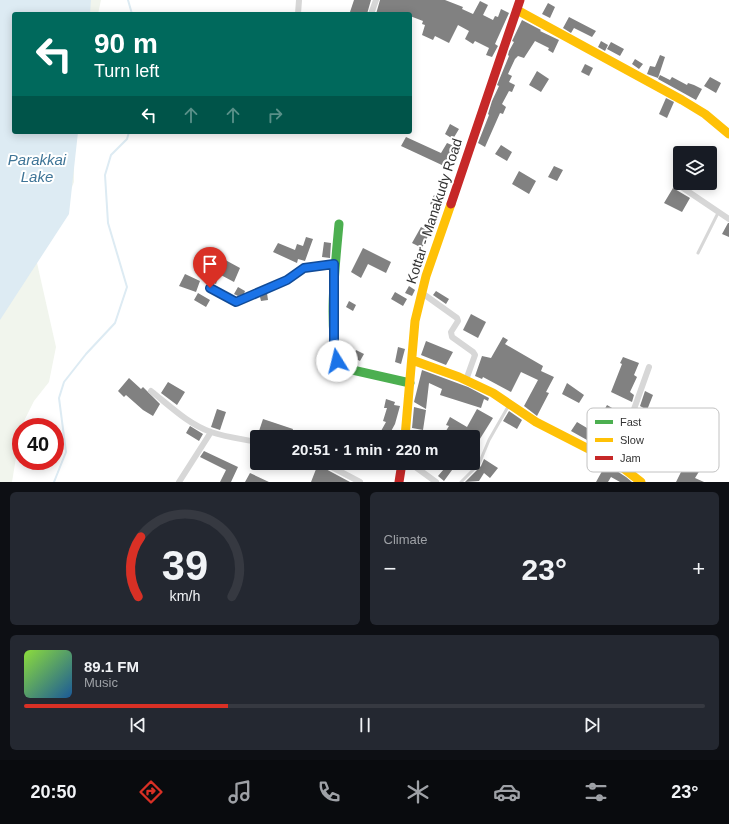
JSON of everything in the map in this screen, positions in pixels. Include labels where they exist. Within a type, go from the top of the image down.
[{"type":"street","points":[[298,12],[299,0]]},
{"type":"street","points":[[372,12],[376,0]]},
{"type":"street","name":"Kottar - Manakudy Road","points":[[406,430],[415,321],[422,293],[448,207],[520,0]]},
{"type":"street","points":[[517,10],[682,100],[705,114],[729,134]]},
{"type":"street","points":[[685,190],[718,214],[729,219]]},
{"type":"street","points":[[339,224],[334,264],[334,344],[337,361],[348,369],[410,383]]},
{"type":"street","points":[[210,288],[236,302],[287,280],[304,268],[334,264]]},
{"type":"street","points":[[422,293],[457,318],[457,322],[451,332],[452,337],[475,355],[466,380]]},
{"type":"street","points":[[412,360],[436,367],[466,380],[510,403],[534,421],[587,449]]},
{"type":"street","points":[[634,408],[649,366]]},
{"type":"street","points":[[152,391],[184,417],[211,432],[250,440]]},
{"type":"street","points":[[179,482],[211,432]]},
{"type":"street","points":[[337,470],[360,482]]},
{"type":"street","points":[[399,482],[401,470]]},
{"type":"street","points":[[420,470],[436,482]]},
{"type":"street","points":[[630,472],[641,482]]},
{"type":"lane","points":[[698,253],[718,214]]},
{"type":"lane","points":[[460,482],[479,464],[489,440],[510,403]]},
{"type":"shaded area","name":"Parakkai Lake","points":[[0,0],[101,0],[98,12],[12,12],[12,134],[74,134],[74,182],[67,199],[35,254],[56,347],[49,382],[34,401],[26,418],[12,418],[12,470],[14,470],[12,482],[0,482]]},
{"type":"water","name":"Parakkai Lake","points":[[0,0],[91,0],[90,12],[12,12],[12,134],[78,134],[69,214],[0,320]]},
{"type":"building","points":[[354,0],[371,0],[368,12],[350,12]]},
{"type":"building","points":[[380,0],[445,0],[463,7],[462,9],[473,14],[480,1],[488,5],[483,15],[493,20],[495,16],[498,17],[501,9],[509,13],[495,44],[498,46],[492,57],[486,55],[489,48],[475,41],[473,44],[465,39],[469,31],[458,25],[449,43],[435,36],[433,40],[422,35],[425,25],[422,24],[423,21],[412,17],[412,12],[377,12]]},
{"type":"building","points":[[548,3],[555,7],[550,18],[542,14]]},
{"type":"building","points":[[569,17],[596,31],[592,37],[574,28],[571,33],[563,28]]},
{"type":"building","points":[[522,20],[559,40],[553,53],[548,50],[549,48],[535,41],[524,58],[518,56],[515,59],[508,74],[512,76],[509,82],[515,85],[512,92],[509,91],[502,104],[506,107],[503,114],[500,113],[485,147],[478,143],[489,115],[492,101],[499,86],[497,85],[509,56],[509,51],[514,42],[512,41]]},
{"type":"building","points":[[601,41],[608,45],[605,51],[598,47]]},
{"type":"building","points":[[611,42],[624,49],[620,56],[607,49]]},
{"type":"building","points":[[660,55],[665,57],[658,78],[647,74],[650,66],[655,67]]},
{"type":"building","points":[[635,59],[643,64],[639,69],[632,64]]},
{"type":"building","points":[[585,64],[593,68],[589,76],[581,72]]},
{"type":"building","points":[[537,71],[549,79],[541,92],[529,85]]},
{"type":"building","points":[[660,75],[670,80],[672,77],[687,85],[688,83],[702,89],[696,100],[658,79]]},
{"type":"building","points":[[710,77],[721,83],[716,93],[704,86]]},
{"type":"building","points":[[666,98],[674,102],[667,118],[659,114]]},
{"type":"building","points":[[450,124],[459,129],[453,139],[445,134]]},
{"type":"building","points":[[406,137],[441,153],[447,143],[454,146],[444,166],[401,146]]},
{"type":"building","points":[[501,145],[512,152],[507,161],[495,154]]},
{"type":"building","points":[[554,166],[563,170],[557,181],[548,177]]},
{"type":"building","points":[[519,171],[536,181],[529,194],[512,184]]},
{"type":"building","points":[[673,188],[673,190],[676,190],[690,198],[682,212],[664,203]]},
{"type":"building","points":[[434,195],[441,198],[437,207],[430,204]]},
{"type":"building","points":[[729,223],[729,237],[722,234]]},
{"type":"building","points":[[421,227],[430,232],[422,248],[412,243]]},
{"type":"building","points":[[306,237],[313,239],[305,261],[298,259],[297,263],[273,252],[278,243],[295,250],[297,244],[303,246]]},
{"type":"building","points":[[324,242],[331,243],[330,258],[322,257]]},
{"type":"building","points":[[363,248],[391,262],[386,273],[368,264],[361,278],[351,272]]},
{"type":"building","points":[[207,250],[240,268],[234,282],[219,274],[216,284],[202,279],[206,269],[199,266]]},
{"type":"building","points":[[185,274],[200,281],[196,292],[179,286]]},
{"type":"building","points":[[409,286],[415,290],[412,296],[405,293]]},
{"type":"building","points":[[238,287],[245,291],[244,294],[238,296],[234,294]]},
{"type":"building","points":[[436,291],[449,299],[446,304],[433,295]]},
{"type":"building","points":[[395,292],[407,299],[403,306],[391,299]]},
{"type":"building","points":[[198,293],[210,300],[206,307],[194,300]]},
{"type":"building","points":[[267,293],[268,300],[261,301],[260,297]]},
{"type":"building","points":[[349,301],[356,305],[353,311],[346,307]]},
{"type":"building","points":[[471,314],[486,322],[478,338],[463,330]]},
{"type":"building","points":[[503,337],[508,340],[505,344],[543,366],[541,371],[554,377],[546,392],[549,393],[537,416],[524,406],[538,380],[521,372],[511,392],[483,377],[482,379],[475,376],[482,356],[491,358]]},
{"type":"building","points":[[426,341],[453,352],[446,365],[421,355]]},
{"type":"building","points":[[398,347],[405,349],[401,364],[395,362]]},
{"type":"building","points":[[356,350],[364,354],[360,361],[352,357]]},
{"type":"building","points":[[623,357],[639,363],[634,375],[637,377],[630,392],[634,395],[632,402],[611,392],[622,364],[620,363]]},
{"type":"building","points":[[422,370],[468,387],[489,398],[488,401],[484,399],[481,408],[440,395],[442,389],[429,383],[426,409],[414,402]]},
{"type":"building","points":[[129,378],[141,389],[143,387],[160,404],[153,416],[143,410],[126,395],[124,397],[118,391]]},
{"type":"building","points":[[168,382],[185,392],[177,405],[161,393]]},
{"type":"building","points":[[567,383],[584,395],[579,403],[562,394]]},
{"type":"building","points":[[645,391],[653,395],[648,408],[640,406]]},
{"type":"building","points":[[386,399],[395,402],[394,405],[400,406],[392,430],[382,430],[386,422],[383,421],[387,408],[384,408]]},
{"type":"building","points":[[607,405],[612,408],[605,408]]},
{"type":"building","points":[[414,407],[426,410],[423,430],[412,428]]},
{"type":"building","points":[[217,409],[226,412],[220,430],[211,427]]},
{"type":"building","points":[[477,409],[493,418],[480,439],[480,430],[446,430],[449,426],[446,425],[450,417],[467,427]]},
{"type":"building","points":[[509,411],[522,420],[517,429],[503,421]]},
{"type":"building","points":[[263,419],[293,429],[293,430],[259,430]]},
{"type":"building","points":[[577,422],[587,428],[587,440],[571,431]]},
{"type":"building","points":[[190,426],[203,434],[199,441],[186,433]]},
{"type":"building","points":[[204,451],[238,467],[231,482],[220,482],[226,470],[200,457]]},
{"type":"building","points":[[484,459],[498,468],[490,478],[484,473],[479,481],[465,482],[477,470],[480,470]]},
{"type":"building","points":[[316,470],[328,470],[350,482],[311,482]]},
{"type":"building","points":[[443,470],[452,470],[444,481],[438,476]]},
{"type":"building","points":[[602,472],[618,472],[632,482],[620,482],[611,477],[608,482],[596,482]]},
{"type":"building","points":[[681,472],[699,472],[695,478],[704,482],[676,482]]},
{"type":"building","points":[[250,473],[269,482],[245,482]]},
{"type":"waterway","points":[[128,0],[131,12]]},
{"type":"waterway","points":[[54,482],[66,452],[59,398],[64,382],[86,354],[115,323],[127,287],[108,223],[105,175],[111,155],[127,139],[128,134]]},
{"type":"traffic: fast","points":[[339,224],[334,275],[333,310],[333,328],[337,361],[348,369],[410,383]]},
{"type":"traffic: slow","points":[[517,10],[682,100],[705,114],[729,134]]},
{"type":"traffic: slow","points":[[406,430],[415,321],[426,276],[451,204]]},
{"type":"traffic: slow","points":[[412,360],[459,377],[493,393],[536,422],[587,448]]},
{"type":"traffic: slow","points":[[628,472],[641,482]]},
{"type":"traffic: jam","points":[[451,204],[520,0]]},
{"type":"traffic: jam","points":[[399,482],[401,470]]},
{"type":"route","points":[[210,288],[236,302],[287,280],[304,268],[334,264],[334,344],[337,361]]}]
